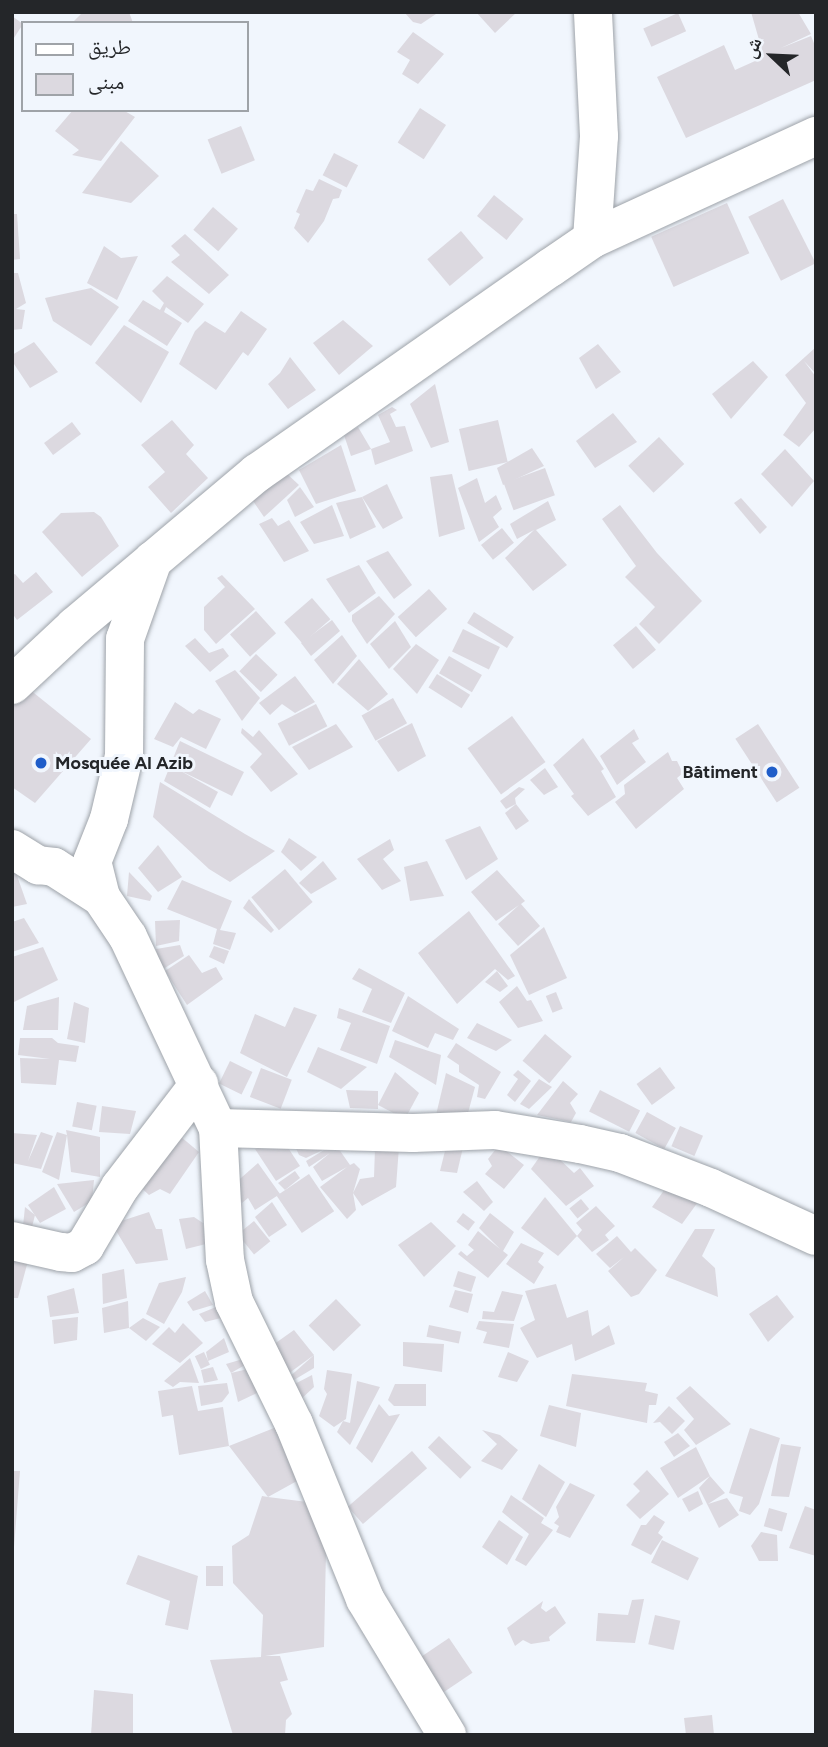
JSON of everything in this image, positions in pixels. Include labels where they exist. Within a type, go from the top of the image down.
[{"type":"street","points":[[592,239],[599,136],[593,12]]},
{"type":"street","points":[[12,685],[153,559],[257,473],[592,239],[816,135]]},
{"type":"street","points":[[153,559],[125,639],[124,756],[109,818],[92,862],[101,897],[128,937],[218,1128],[225,1260],[234,1302],[294,1424],[365,1599],[447,1735]]},
{"type":"street","points":[[12,849],[38,865],[54,867],[101,897]]},
{"type":"street","points":[[12,1241],[72,1253],[85,1247],[120,1186],[199,1084]]},
{"type":"street","points":[[218,1128],[413,1133],[495,1130],[580,1144],[620,1153],[711,1188],[816,1236]]},
{"type":"building","points":[[83,12],[129,12],[132,21],[74,21]]},
{"type":"building","points":[[404,12],[439,12],[421,24],[413,22]]},
{"type":"building","points":[[476,12],[517,12],[495,33]]},
{"type":"building","points":[[751,12],[798,12],[811,34],[781,48],[811,36],[816,48],[816,80],[686,138],[657,77],[724,45],[735,70],[764,57]]},
{"type":"building","points":[[678,13],[686,31],[651,47],[643,28]]},
{"type":"building","points":[[12,16],[21,23],[21,27],[12,41]]},
{"type":"building","points":[[413,32],[444,54],[418,84],[402,74],[410,60],[397,52]]},
{"type":"building","points":[[420,108],[446,125],[424,159],[398,142]]},
{"type":"building","points":[[71,112],[126,112],[135,117],[101,161],[72,155],[79,150],[55,131]]},
{"type":"building","points":[[241,126],[255,160],[221,174],[208,139]]},
{"type":"building","points":[[121,141],[159,176],[131,203],[82,193]]},
{"type":"building","points":[[334,153],[358,165],[347,188],[323,175]]},
{"type":"building","points":[[319,179],[342,190],[339,198],[333,199],[324,221],[308,243],[294,228],[300,214],[296,212],[306,189],[313,191]]},
{"type":"building","points":[[494,195],[524,219],[507,240],[477,216]]},
{"type":"building","points":[[783,199],[816,263],[781,281],[748,217]]},
{"type":"building","points":[[727,203],[749,253],[674,287],[651,237]]},
{"type":"building","points":[[213,207],[238,229],[218,251],[193,230]]},
{"type":"building","points":[[12,214],[17,214],[20,259],[12,260]]},
{"type":"building","points":[[461,231],[483,258],[450,286],[427,259]]},
{"type":"building","points":[[185,234],[229,275],[209,294],[171,262],[180,255],[171,246]]},
{"type":"building","points":[[104,246],[121,258],[138,256],[117,300],[87,283]]},
{"type":"building","points":[[12,273],[18,273],[26,303],[16,309],[25,310],[22,329],[12,330]]},
{"type":"building","points":[[167,276],[204,304],[188,323],[166,307],[164,312],[182,323],[167,346],[128,321],[143,300],[160,310],[164,303],[152,291]]},
{"type":"building","points":[[91,288],[119,307],[91,346],[53,321],[45,298]]},
{"type":"building","points":[[241,311],[267,329],[248,356],[243,352],[216,390],[179,364],[195,331],[205,321],[225,333]]},
{"type":"building","points":[[343,320],[373,346],[339,375],[313,343]]},
{"type":"building","points":[[124,325],[169,352],[141,403],[95,363]]},
{"type":"building","points":[[34,342],[58,372],[30,388],[12,361],[12,355]]},
{"type":"building","points":[[598,344],[621,372],[596,389],[579,358]]},
{"type":"building","points":[[816,347],[816,374],[804,361],[816,377],[816,428],[799,447],[783,435],[806,403],[785,375]]},
{"type":"building","points":[[290,357],[316,390],[288,409],[268,384],[280,373]]},
{"type":"building","points":[[753,361],[768,377],[731,419],[712,394]]},
{"type":"building","points":[[435,384],[449,442],[431,448],[410,404]]},
{"type":"building","points":[[392,407],[397,410],[390,414],[396,427],[405,426],[413,451],[375,465],[371,449],[390,442],[378,415]]},
{"type":"building","points":[[613,413],[637,442],[595,468],[576,441]]},
{"type":"building","points":[[172,420],[194,445],[186,454],[208,478],[171,513],[148,487],[165,472],[141,445]]},
{"type":"building","points":[[498,420],[508,462],[469,471],[459,429]]},
{"type":"building","points":[[72,422],[81,434],[53,455],[44,443]]},
{"type":"building","points":[[358,427],[371,449],[351,456],[344,435]]},
{"type":"building","points":[[659,437],[684,464],[654,493],[628,466]]},
{"type":"building","points":[[341,445],[356,491],[316,504],[299,470]]},
{"type":"building","points":[[532,448],[544,466],[503,485],[497,468]]},
{"type":"building","points":[[785,449],[814,481],[792,507],[761,474]]},
{"type":"building","points":[[545,468],[555,495],[514,510],[504,483]]},
{"type":"building","points":[[284,471],[299,485],[264,517],[251,498]]},
{"type":"building","points":[[452,474],[465,529],[439,537],[430,477]]},
{"type":"building","points":[[477,478],[485,503],[496,495],[502,509],[493,517],[499,527],[479,542],[458,488]]},
{"type":"building","points":[[387,484],[403,518],[383,529],[362,497]]},
{"type":"building","points":[[300,487],[314,507],[295,517],[287,500]]},
{"type":"building","points":[[362,497],[376,527],[350,539],[336,503]]},
{"type":"building","points":[[741,498],[767,527],[760,534],[734,503]]},
{"type":"building","points":[[548,501],[556,520],[536,530],[567,565],[533,591],[505,558],[534,530],[517,539],[510,524]]},
{"type":"building","points":[[332,505],[344,536],[314,544],[300,522]]},
{"type":"building","points":[[620,505],[657,553],[702,601],[659,644],[639,624],[655,607],[625,577],[636,566],[602,519]]},
{"type":"building","points":[[94,512],[101,517],[119,546],[82,577],[42,532],[61,513]]},
{"type":"building","points":[[272,518],[278,526],[289,520],[309,551],[284,562],[259,524]]},
{"type":"building","points":[[502,528],[514,543],[493,560],[481,545]]},
{"type":"building","points":[[388,551],[412,585],[394,599],[366,561]]},
{"type":"building","points":[[359,565],[376,593],[349,613],[326,579]]},
{"type":"building","points":[[36,572],[53,592],[17,620],[12,613],[12,575],[15,574],[23,583]]},
{"type":"building","points":[[222,575],[255,609],[216,644],[204,630],[204,607],[225,587],[217,578]]},
{"type":"building","points":[[429,589],[447,609],[416,637],[398,617]]},
{"type":"building","points":[[379,596],[395,614],[367,644],[352,621],[352,615]]},
{"type":"building","points":[[312,598],[330,619],[302,643],[284,622]]},
{"type":"building","points":[[256,611],[276,633],[250,657],[230,634]]},
{"type":"building","points":[[474,612],[514,637],[507,648],[467,623]]},
{"type":"building","points":[[332,620],[340,631],[311,656],[301,643]]},
{"type":"building","points":[[395,621],[411,647],[389,669],[370,644]]},
{"type":"building","points":[[636,626],[656,650],[633,669],[613,645]]},
{"type":"building","points":[[463,629],[500,647],[489,669],[452,651]]},
{"type":"building","points":[[342,635],[357,656],[333,684],[314,660]]},
{"type":"building","points":[[195,638],[209,653],[223,648],[229,656],[210,672],[185,646]]},
{"type":"building","points":[[416,644],[439,660],[417,694],[393,669]]},
{"type":"building","points":[[256,654],[278,675],[261,692],[239,671]]},
{"type":"building","points":[[449,656],[482,675],[472,692],[439,673]]},
{"type":"building","points":[[359,659],[388,694],[368,711],[337,684]]},
{"type":"building","points":[[235,670],[260,698],[242,721],[215,681]]},
{"type":"building","points":[[437,674],[470,695],[462,708],[429,688]]},
{"type":"building","points":[[295,676],[315,702],[295,713],[282,704],[270,715],[259,703]]},
{"type":"building","name":"Mosquée Al Azib","points":[[29,689],[91,739],[35,803],[12,787],[12,706]]},
{"type":"building","points":[[393,698],[407,723],[376,741],[362,715]]},
{"type":"building","points":[[175,702],[193,714],[199,709],[221,719],[206,749],[181,737],[173,747],[154,739]]},
{"type":"building","points":[[316,704],[327,726],[289,746],[278,724]]},
{"type":"building","points":[[512,716],[546,762],[501,794],[468,748]]},
{"type":"building","points":[[412,723],[426,756],[398,772],[377,741]]},
{"type":"building","points":[[336,724],[353,747],[309,770],[292,747]]},
{"type":"building","name":"Bâtiment","points":[[758,724],[799,788],[777,802],[735,739]]},
{"type":"building","points":[[242,728],[253,737],[259,730],[298,774],[271,792],[250,767],[262,754],[241,733]]},
{"type":"building","points":[[634,729],[639,739],[632,743],[646,762],[617,785],[600,756]]},
{"type":"building","points":[[583,738],[604,769],[601,771],[616,797],[588,816],[571,796],[574,794],[553,765]]},
{"type":"building","points":[[180,741],[244,772],[232,796],[179,770],[218,792],[210,808],[164,781]]},
{"type":"building","points":[[668,752],[683,773],[677,778],[684,789],[636,829],[615,802],[625,794],[624,785]]},
{"type":"building","points":[[545,768],[558,787],[544,795],[530,780]]},
{"type":"building","points":[[160,782],[275,851],[230,882],[209,869],[153,817]]},
{"type":"building","points":[[519,787],[525,789],[515,798],[516,804],[506,809],[500,801]]},
{"type":"building","points":[[516,804],[529,821],[516,830],[505,813]]},
{"type":"building","points":[[480,826],[498,859],[466,880],[445,840]]},
{"type":"building","points":[[289,838],[317,857],[301,871],[281,852]]},
{"type":"building","points":[[390,839],[394,850],[383,859],[401,881],[382,890],[357,859]]},
{"type":"building","points":[[158,845],[182,877],[158,892],[138,868]]},
{"type":"building","points":[[323,861],[337,879],[311,894],[299,883]]},
{"type":"building","points":[[427,861],[444,896],[410,901],[404,867]]},
{"type":"building","points":[[285,869],[313,902],[279,930],[251,897]]},
{"type":"building","points":[[12,870],[15,870],[27,904],[12,907]]},
{"type":"building","points":[[497,870],[525,901],[521,904],[540,926],[518,946],[498,924],[519,905],[496,921],[471,892]]},
{"type":"building","points":[[129,872],[152,896],[150,901],[127,896]]},
{"type":"building","points":[[182,880],[232,901],[220,930],[236,933],[230,950],[213,944],[217,929],[167,909]]},
{"type":"building","points":[[249,899],[274,930],[271,933],[243,908]]},
{"type":"building","points":[[469,911],[515,976],[508,980],[495,969],[457,1004],[418,953]]},
{"type":"building","points":[[24,918],[39,943],[12,952],[12,922]]},
{"type":"building","points":[[180,920],[179,941],[156,946],[155,921]]},
{"type":"building","points":[[544,927],[567,978],[529,995],[510,955]]},
{"type":"building","points":[[180,945],[184,956],[160,971],[156,949]]},
{"type":"building","points":[[214,946],[229,951],[224,964],[209,957]]},
{"type":"building","points":[[43,947],[58,980],[12,1003],[12,957]]},
{"type":"building","points":[[189,955],[202,973],[216,967],[223,979],[187,1005],[165,971]]},
{"type":"building","points":[[359,968],[405,993],[391,1023],[362,1012],[372,989],[352,979]]},
{"type":"building","points":[[497,971],[508,986],[500,992],[485,982]]},
{"type":"building","points":[[517,986],[527,1001],[531,1000],[543,1021],[518,1028],[499,1002]]},
{"type":"building","points":[[556,992],[563,1009],[553,1013],[546,996]]},
{"type":"building","points":[[408,996],[459,1029],[453,1040],[435,1033],[428,1048],[392,1031]]},
{"type":"building","points":[[59,997],[58,1030],[23,1030],[27,1006]]},
{"type":"building","points":[[74,1002],[89,1008],[85,1043],[67,1039]]},
{"type":"building","points":[[294,1007],[317,1015],[287,1077],[240,1053],[255,1014],[285,1027]]},
{"type":"building","points":[[339,1008],[390,1026],[377,1064],[340,1050],[351,1023],[337,1018]]},
{"type":"building","points":[[477,1023],[512,1040],[496,1051],[467,1038]]},
{"type":"building","points":[[545,1034],[572,1056],[549,1083],[523,1061]]},
{"type":"building","points":[[20,1038],[52,1038],[58,1043],[79,1046],[76,1062],[59,1060],[56,1085],[21,1083],[20,1058],[50,1059],[18,1055]]},
{"type":"building","points":[[395,1040],[441,1055],[436,1085],[389,1057]]},
{"type":"building","points":[[456,1043],[501,1072],[485,1099],[477,1097],[479,1085],[459,1072],[459,1065],[447,1057]]},
{"type":"building","points":[[318,1047],[367,1067],[341,1089],[307,1072]]},
{"type":"building","points":[[230,1061],[252,1072],[242,1094],[219,1083]]},
{"type":"building","points":[[660,1067],[675,1088],[652,1105],[637,1084]]},
{"type":"building","points":[[261,1068],[292,1080],[281,1109],[250,1097]]},
{"type":"building","points":[[518,1070],[531,1081],[515,1102],[507,1095],[518,1079],[513,1075]]},
{"type":"building","points":[[395,1072],[419,1093],[405,1119],[378,1105]]},
{"type":"building","points":[[446,1073],[475,1087],[468,1113],[436,1115]]},
{"type":"building","points":[[539,1079],[552,1087],[529,1109],[520,1104]]},
{"type":"building","points":[[563,1081],[578,1094],[570,1103],[576,1113],[571,1122],[537,1115]]},
{"type":"building","points":[[346,1090],[378,1091],[378,1109],[350,1108]]},
{"type":"building","points":[[600,1090],[640,1110],[629,1132],[589,1111]]},
{"type":"building","points":[[77,1102],[97,1106],[92,1130],[72,1127]]},
{"type":"building","points":[[102,1106],[136,1111],[130,1134],[99,1132]]},
{"type":"building","points":[[647,1112],[676,1128],[664,1149],[635,1133]]},
{"type":"building","points":[[680,1126],[703,1136],[694,1156],[671,1146]]},
{"type":"building","points":[[66,1130],[100,1137],[100,1177],[71,1172]]},
{"type":"building","points":[[174,1131],[199,1152],[170,1194],[160,1189],[149,1195],[137,1184]]},
{"type":"building","points":[[41,1132],[53,1136],[41,1169],[12,1163],[12,1133],[37,1135],[28,1161]]},
{"type":"building","points":[[57,1132],[67,1135],[59,1180],[42,1172]]},
{"type":"building","points":[[329,1135],[350,1165],[354,1163],[360,1169],[353,1193],[356,1210],[347,1219],[320,1187],[347,1167],[322,1181],[313,1167],[330,1153],[309,1167],[306,1161],[329,1147],[306,1158],[299,1155],[293,1142]]},
{"type":"building","points":[[448,1139],[465,1139],[457,1173],[440,1171]]},
{"type":"building","points":[[283,1140],[300,1166],[276,1181],[255,1149]]},
{"type":"building","points":[[499,1145],[524,1165],[504,1189],[485,1174],[492,1166],[488,1159]]},
{"type":"building","points":[[399,1147],[396,1187],[362,1206],[353,1193],[360,1179],[374,1177],[375,1148]]},
{"type":"building","points":[[543,1152],[556,1156],[574,1173],[580,1168],[594,1186],[566,1206],[531,1169]]},
{"type":"building","points":[[258,1163],[280,1194],[255,1210],[248,1198],[242,1203],[233,1185]]},
{"type":"building","points":[[295,1171],[300,1178],[285,1190],[278,1183]]},
{"type":"building","points":[[309,1174],[334,1211],[302,1233],[277,1196]]},
{"type":"building","points":[[94,1180],[92,1201],[74,1212],[57,1184]]},
{"type":"building","points":[[477,1181],[493,1202],[484,1211],[463,1192]]},
{"type":"building","points":[[54,1187],[66,1209],[40,1223],[28,1205]]},
{"type":"building","points":[[665,1189],[698,1202],[682,1224],[652,1207]]},
{"type":"building","points":[[545,1197],[577,1236],[558,1256],[521,1228]]},
{"type":"building","points":[[581,1199],[589,1209],[578,1219],[569,1208]]},
{"type":"building","points":[[272,1202],[287,1225],[269,1237],[255,1217]]},
{"type":"building","points":[[596,1206],[615,1226],[605,1235],[609,1240],[592,1252],[577,1236],[582,1230],[576,1223]]},
{"type":"building","points":[[25,1207],[35,1215],[32,1227],[23,1226]]},
{"type":"building","points":[[149,1212],[156,1229],[162,1229],[168,1260],[136,1264],[112,1224]]},
{"type":"building","points":[[463,1213],[475,1222],[468,1231],[456,1222]]},
{"type":"building","points":[[490,1213],[514,1232],[503,1251],[508,1255],[488,1278],[458,1254],[461,1251],[467,1256],[474,1250],[468,1245],[478,1231],[500,1249],[479,1228]]},
{"type":"building","points":[[194,1217],[203,1223],[206,1244],[186,1249],[179,1219]]},
{"type":"building","points":[[254,1221],[270,1241],[254,1254],[238,1234]]},
{"type":"building","points":[[431,1222],[456,1246],[424,1277],[398,1245]]},
{"type":"building","points":[[695,1229],[715,1229],[702,1256],[715,1268],[718,1297],[665,1276]]},
{"type":"building","points":[[617,1236],[631,1252],[635,1248],[657,1270],[639,1294],[631,1297],[608,1271],[624,1257],[610,1268],[596,1254]]},
{"type":"building","points":[[521,1243],[544,1253],[538,1262],[544,1267],[534,1284],[506,1264]]},
{"type":"building","points":[[12,1249],[28,1261],[18,1298],[12,1298]]},
{"type":"building","points":[[124,1269],[127,1298],[103,1304],[102,1274]]},
{"type":"building","points":[[458,1271],[476,1277],[471,1292],[453,1286]]},
{"type":"building","points":[[186,1277],[182,1292],[164,1324],[146,1314],[159,1283]]},
{"type":"building","points":[[556,1284],[567,1318],[588,1310],[592,1336],[609,1325],[615,1344],[575,1361],[572,1344],[537,1358],[520,1328],[535,1320],[525,1291]]},
{"type":"building","points":[[74,1288],[79,1313],[50,1317],[47,1296]]},
{"type":"building","points":[[455,1290],[473,1294],[468,1313],[449,1307]]},
{"type":"building","points":[[205,1291],[213,1305],[193,1311],[187,1302]]},
{"type":"building","points":[[502,1291],[523,1295],[514,1321],[482,1319],[483,1311],[494,1312]]},
{"type":"building","points":[[777,1295],[794,1317],[768,1342],[749,1314]]},
{"type":"building","points":[[336,1299],[361,1325],[334,1351],[309,1325]]},
{"type":"building","points":[[128,1301],[129,1328],[104,1333],[102,1308]]},
{"type":"building","points":[[216,1307],[221,1318],[205,1322],[199,1314]]},
{"type":"building","points":[[78,1317],[77,1340],[54,1344],[52,1320]]},
{"type":"building","points":[[143,1318],[160,1327],[146,1341],[129,1328]]},
{"type":"building","points":[[479,1321],[514,1324],[509,1348],[483,1343],[487,1332],[476,1329]]},
{"type":"building","points":[[183,1323],[203,1343],[180,1363],[152,1344],[169,1327],[175,1333]]},
{"type":"building","points":[[429,1325],[461,1332],[459,1344],[427,1337]]},
{"type":"building","points":[[294,1330],[314,1355],[281,1379],[270,1347]]},
{"type":"building","points":[[224,1338],[229,1352],[208,1361],[206,1352]]},
{"type":"building","points":[[403,1342],[444,1344],[442,1372],[403,1366]]},
{"type":"building","points":[[204,1352],[210,1365],[201,1369],[195,1356]]},
{"type":"building","points":[[508,1352],[529,1361],[517,1382],[498,1377]]},
{"type":"building","points":[[314,1355],[314,1368],[289,1383],[287,1379]]},
{"type":"building","points":[[190,1358],[199,1383],[180,1382],[173,1387],[164,1381]]},
{"type":"building","points":[[243,1359],[245,1365],[231,1373],[226,1364]]},
{"type":"building","points":[[213,1367],[218,1380],[204,1383],[201,1370]]},
{"type":"building","points":[[252,1368],[259,1392],[238,1402],[231,1373]]},
{"type":"building","points":[[327,1370],[352,1374],[346,1419],[334,1427],[319,1416],[327,1394],[324,1389]]},
{"type":"building","points":[[572,1374],[647,1383],[645,1391],[658,1394],[656,1405],[649,1405],[647,1423],[566,1406]]},
{"type":"building","points":[[312,1375],[314,1387],[299,1401],[287,1388]]},
{"type":"building","points":[[357,1381],[380,1387],[350,1445],[337,1432],[343,1421],[350,1423]]},
{"type":"building","points":[[227,1383],[229,1393],[222,1402],[201,1406],[198,1386]]},
{"type":"building","points":[[395,1384],[426,1384],[426,1406],[394,1406],[388,1400]]},
{"type":"building","points":[[192,1386],[198,1411],[223,1407],[229,1446],[179,1455],[173,1415],[162,1417],[158,1391]]},
{"type":"building","points":[[690,1386],[731,1424],[696,1445],[684,1430],[694,1419],[676,1398]]},
{"type":"building","points":[[379,1404],[389,1416],[400,1414],[372,1463],[356,1448]]},
{"type":"building","points":[[549,1405],[581,1413],[576,1447],[540,1436]]},
{"type":"building","points":[[669,1406],[685,1421],[672,1434],[660,1422],[653,1423]]},
{"type":"building","points":[[279,1426],[306,1476],[268,1497],[229,1446]]},
{"type":"building","points":[[750,1428],[780,1438],[759,1504],[750,1515],[739,1511],[743,1497],[729,1493]]},
{"type":"building","points":[[482,1430],[500,1435],[518,1450],[502,1470],[481,1461],[497,1444]]},
{"type":"building","points":[[678,1433],[690,1446],[674,1457],[664,1442]]},
{"type":"building","points":[[439,1436],[471,1467],[460,1479],[428,1448]]},
{"type":"building","points":[[781,1444],[801,1447],[789,1497],[771,1496]]},
{"type":"building","points":[[696,1447],[710,1476],[678,1498],[660,1468]]},
{"type":"building","points":[[412,1451],[427,1468],[363,1524],[348,1507]]},
{"type":"building","points":[[539,1464],[565,1482],[546,1517],[522,1499]]},
{"type":"building","points":[[647,1470],[669,1494],[640,1519],[626,1505],[640,1491],[633,1484]]},
{"type":"building","points":[[12,1471],[20,1471],[14,1547],[12,1547]]},
{"type":"building","points":[[710,1476],[725,1493],[708,1504],[727,1498],[739,1515],[719,1528],[699,1488]]},
{"type":"building","points":[[570,1483],[595,1495],[570,1538],[556,1532],[559,1526],[554,1523],[559,1517],[556,1507]]},
{"type":"building","points":[[698,1491],[703,1504],[689,1512],[682,1499]]},
{"type":"building","points":[[511,1495],[544,1518],[541,1523],[553,1530],[526,1566],[515,1560],[529,1534],[502,1512]]},
{"type":"building","points":[[262,1496],[315,1503],[326,1551],[324,1647],[265,1656],[280,1656],[288,1680],[280,1682],[292,1714],[286,1720],[285,1735],[233,1735],[210,1660],[261,1657],[263,1615],[233,1583],[232,1546],[249,1535]]},
{"type":"building","points":[[805,1506],[816,1510],[816,1556],[789,1548]]},
{"type":"building","points":[[769,1508],[787,1513],[782,1532],[764,1526]]},
{"type":"building","points":[[654,1515],[665,1522],[658,1533],[663,1537],[651,1555],[631,1545],[641,1525],[646,1525]]},
{"type":"building","points":[[499,1520],[523,1537],[507,1565],[482,1547]]},
{"type":"building","points":[[761,1532],[777,1535],[778,1561],[759,1561],[751,1546]]},
{"type":"building","points":[[662,1540],[699,1558],[688,1580],[651,1562]]},
{"type":"building","points":[[138,1555],[198,1576],[188,1630],[165,1625],[170,1601],[126,1584]]},
{"type":"building","points":[[206,1566],[223,1566],[223,1586],[206,1586]]},
{"type":"building","points":[[644,1599],[635,1643],[596,1641],[598,1613],[628,1615],[632,1600]]},
{"type":"building","points":[[543,1601],[541,1608],[546,1612],[555,1606],[566,1623],[549,1637],[550,1641],[531,1644],[523,1640],[515,1646],[507,1628]]},
{"type":"building","points":[[655,1615],[680,1621],[674,1650],[648,1644]]},
{"type":"building","points":[[449,1638],[472,1673],[441,1694],[417,1659]]},
{"type":"building","points":[[94,1690],[133,1694],[133,1735],[91,1735]]},
{"type":"building","points":[[712,1715],[714,1735],[686,1735],[684,1718]]},
{"type":"place","name":"Mosquée Al Azib","points":[[41,763]]},
{"type":"place","name":"Bâtiment","points":[[772,772]]}]
